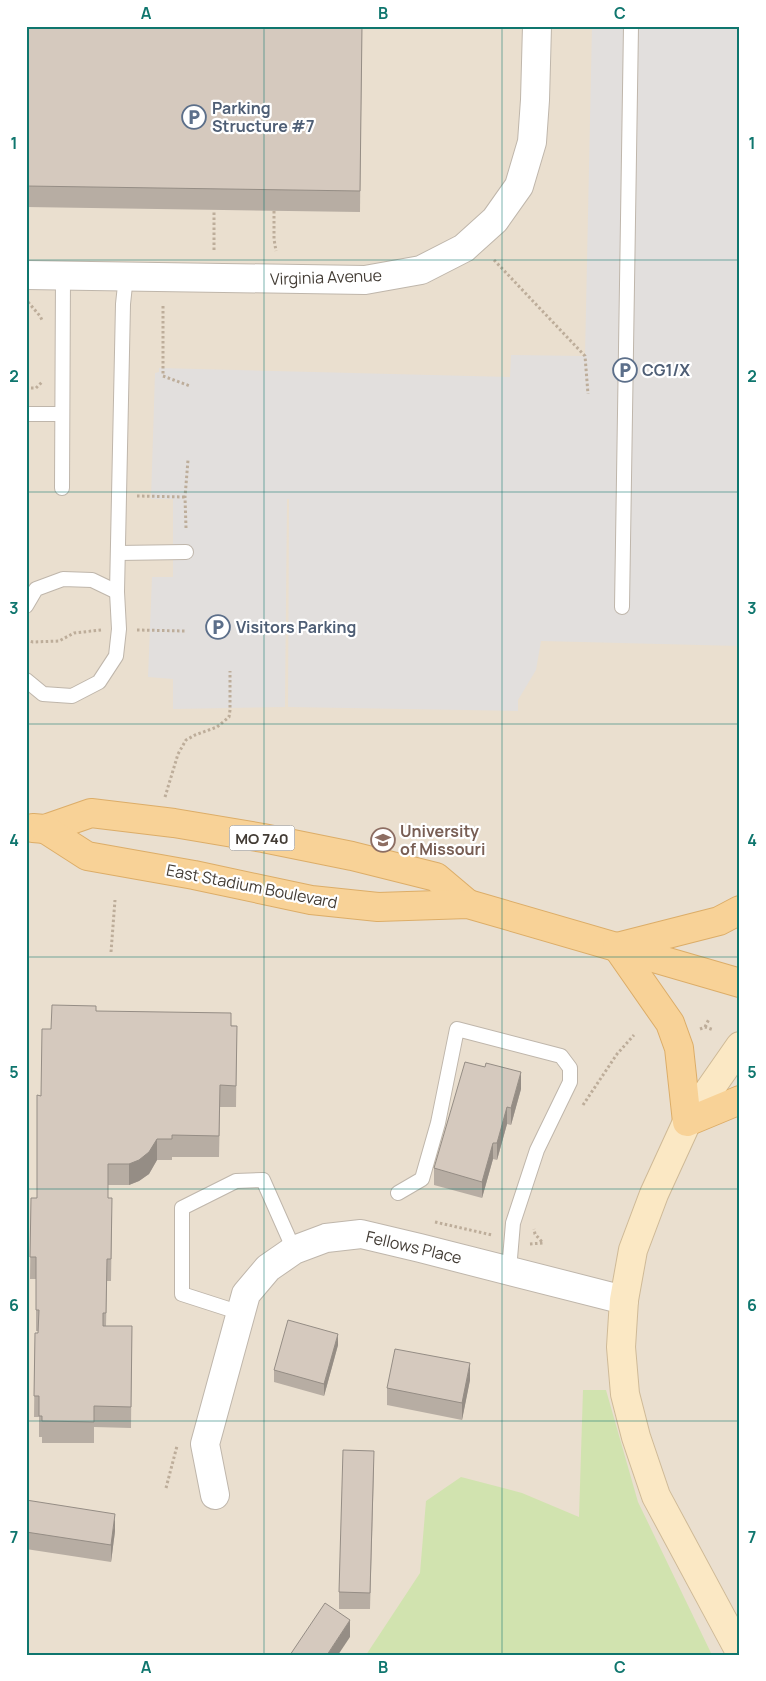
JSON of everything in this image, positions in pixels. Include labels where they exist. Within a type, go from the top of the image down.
[{"type":"main road","name":"East Stadium Boulevard","points":[[36,828],[91,813],[174,823],[263,838],[352,856],[436,877],[468,904]]},
{"type":"main road","name":"East Stadium Boulevard","points":[[36,828],[87,856],[194,875],[310,900],[378,907],[468,904],[740,983]]},
{"type":"main road","points":[[740,910],[720,921],[618,947],[670,1023],[679,1048],[688,1122],[740,1100]]},
{"type":"street","name":"Virginia Avenue","points":[[26,275],[365,280],[421,270],[464,248],[495,220],[519,186],[532,142],[536,100],[537,26]]},
{"type":"street","points":[[740,1046],[688,1122],[654,1194],[633,1250],[624,1300],[621,1346],[625,1394],[636,1437],[656,1496],[740,1652]]},
{"type":"street","name":"Fellows Place","points":[[215,1495],[205,1444],[246,1294],[268,1268],[294,1250],[326,1238],[361,1234],[624,1300]]},
{"type":"lane","points":[[622,607],[631,26]]},
{"type":"lane","points":[[62,488],[63,276]]},
{"type":"lane","points":[[26,680],[43,694],[72,696],[99,682],[116,656],[119,629],[117,592],[119,487],[123,304],[126,276]]},
{"type":"lane","points":[[26,414],[62,414]]},
{"type":"lane","points":[[118,553],[186,552]]},
{"type":"lane","points":[[26,606],[36,589],[63,578],[92,580],[117,592]]},
{"type":"lane","points":[[398,1193],[422,1179],[438,1124],[457,1029],[561,1056],[570,1068],[570,1082],[537,1150],[513,1224],[509,1270]]},
{"type":"lane","points":[[241,1313],[182,1294],[182,1208],[236,1181],[262,1180],[294,1250]]},
{"type":"path","points":[[214,210],[214,250]]},
{"type":"path","points":[[274,211],[276,251]]},
{"type":"path","points":[[494,260],[586,356],[588,394]]},
{"type":"path","points":[[163,306],[163,376],[190,386]]},
{"type":"path","points":[[186,528],[185,496],[188,460]]},
{"type":"path","points":[[119,487],[140,497],[185,496]]},
{"type":"path","points":[[26,640],[33,642],[58,641],[79,632],[119,629],[185,631]]},
{"type":"path","points":[[164,800],[178,754],[186,740],[217,727],[228,718],[230,710],[230,672]]},
{"type":"path","points":[[111,952],[115,900]]},
{"type":"path","points":[[705,1027],[709,1019]]},
{"type":"shaded area","name":"University of Missouri","points":[[26,26],[740,26],[740,1655],[26,1655]]},
{"type":"shaded area","name":"CG1/X","points":[[592,26],[740,26],[740,646],[541,641],[536,670],[518,700],[518,711],[288,707],[289,499],[287,499],[285,707],[173,709],[173,679],[148,677],[152,577],[173,577],[173,499],[151,499],[155,373],[159,372],[159,368],[510,377],[511,355],[585,356]]},
{"type":"green space","points":[[583,1390],[606,1390],[638,1502],[712,1655],[366,1655],[420,1573],[426,1501],[461,1477],[522,1493],[579,1517]]},
{"type":"building","name":"Parking Structure #7","points":[[26,26],[362,26],[360,191],[26,186]]},
{"type":"building","points":[[52,1005],[96,1006],[96,1011],[231,1013],[231,1026],[237,1026],[236,1086],[220,1085],[219,1136],[172,1135],[172,1139],[157,1139],[149,1152],[139,1160],[129,1164],[108,1164],[108,1198],[112,1198],[111,1259],[107,1259],[106,1313],[103,1313],[103,1326],[132,1326],[131,1407],[94,1406],[94,1422],[42,1421],[42,1416],[39,1416],[39,1396],[34,1396],[35,1333],[38,1333],[39,1310],[36,1310],[36,1257],[30,1257],[31,1198],[37,1198],[37,1095],[41,1096],[42,1029],[51,1029]]},
{"type":"building","points":[[465,1062],[485,1067],[486,1063],[521,1072],[511,1108],[507,1107],[497,1143],[493,1143],[482,1182],[434,1168]]},
{"type":"building","points":[[288,1320],[338,1334],[324,1384],[274,1370]]},
{"type":"building","points":[[395,1349],[470,1363],[462,1403],[387,1388]]},
{"type":"building","points":[[343,1450],[374,1451],[370,1593],[339,1592]]},
{"type":"building","points":[[26,1500],[115,1514],[111,1545],[26,1532]]},
{"type":"building","points":[[325,1603],[350,1620],[327,1655],[290,1655]]},
{"type":"place","name":"Parking Structure #7","points":[[194,117]]},
{"type":"place","name":"CG1/X","points":[[625,370]]},
{"type":"place","name":"Visitors Parking","points":[[218,627]]},
{"type":"place","name":"University of Missouri","points":[[383,840]]}]
